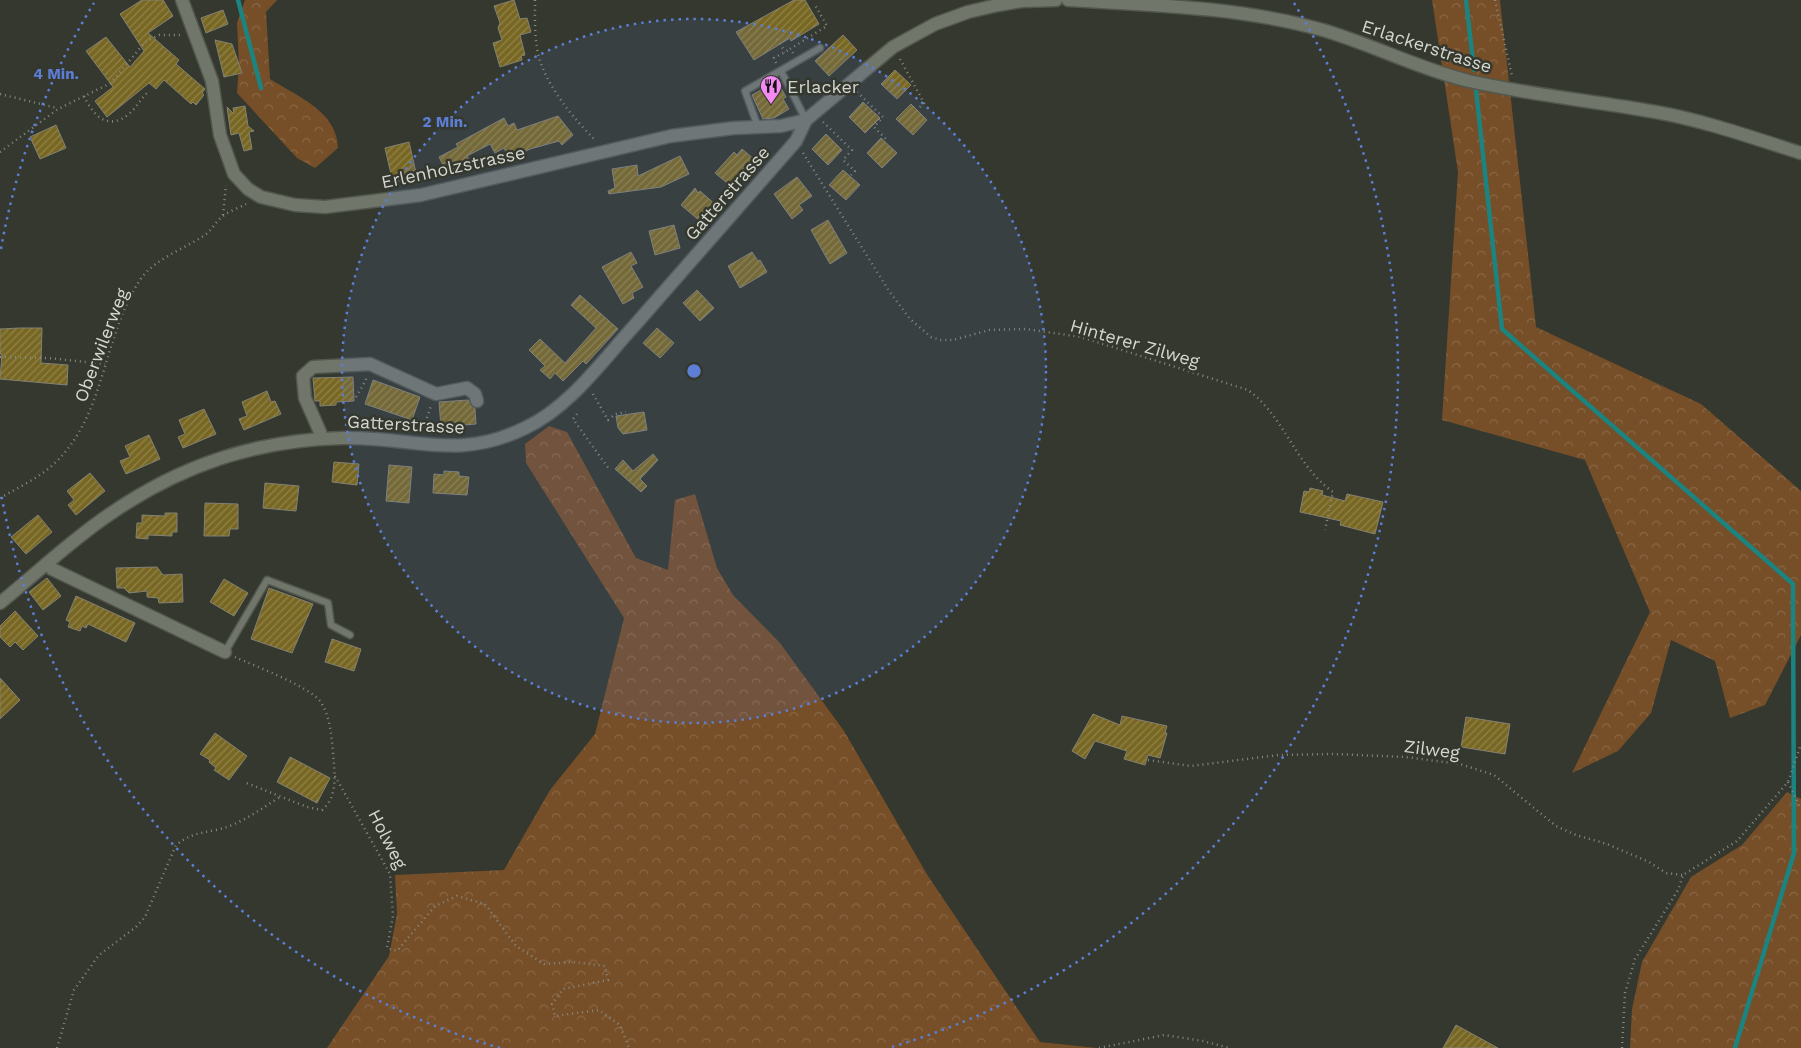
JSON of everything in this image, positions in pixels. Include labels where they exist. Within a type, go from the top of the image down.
[{"type":"street","name":"Erlenholzstrasse","points":[[182,0],[197,36],[212,81],[220,135],[229,163],[241,182],[261,197],[295,205],[325,207],[421,195],[671,136],[734,128],[758,128],[811,117]]},
{"type":"street","points":[[811,117],[879,59],[913,35],[968,12],[1022,1],[1056,0]]},
{"type":"street","name":"Erlackerstrasse","points":[[1068,0],[1159,6],[1278,19],[1372,46],[1426,68],[1467,80],[1514,90],[1665,114],[1709,124],[1801,154]]},
{"type":"street","name":"Gatterstrasse","points":[[0,603],[108,515],[175,475],[234,453],[286,442],[345,438],[420,445],[474,445],[501,438],[543,418],[586,380],[796,141],[811,117]]},
{"type":"street","points":[[321,439],[320,432],[305,398],[303,376],[313,367],[370,364],[436,394],[467,388],[475,394],[477,402]]},
{"type":"street","points":[[48,564],[52,568],[226,652]]},
{"type":"lane","points":[[758,128],[745,91],[820,48]]},
{"type":"lane","points":[[781,71],[811,117]]},
{"type":"lane","points":[[226,652],[267,580],[328,603],[331,625],[350,635]]},
{"type":"path","points":[[535,0],[535,27],[540,62],[553,89],[606,152]]},
{"type":"path","points":[[1495,0],[1514,82],[1514,90]]},
{"type":"path","points":[[774,58],[827,26],[815,5]]},
{"type":"path","points":[[0,152],[58,108],[110,83],[145,42],[159,35],[197,36]]},
{"type":"path","points":[[777,39],[785,52]]},
{"type":"path","points":[[790,49],[794,56],[800,54]]},
{"type":"path","points":[[879,59],[884,65],[900,59],[924,103],[918,109]]},
{"type":"path","points":[[849,84],[883,117],[874,127],[887,140]]},
{"type":"path","points":[[84,96],[90,109],[99,119],[110,122],[120,120],[129,114],[147,93]]},
{"type":"path","points":[[0,94],[58,108]]},
{"type":"path","points":[[811,117],[852,150],[843,160],[855,172],[851,175]]},
{"type":"path","name":"Hinterer Zilweg","points":[[796,141],[888,291],[910,319],[931,336],[941,340],[953,340],[990,330],[1026,329],[1081,337],[1248,390],[1264,402],[1281,425],[1299,457],[1318,481],[1333,492],[1325,530]]},
{"type":"path","points":[[223,215],[229,163]]},
{"type":"path","name":"Oberwilerweg","points":[[0,498],[42,473],[57,461],[82,427],[97,393],[105,364],[128,300],[141,278],[159,262],[208,233],[223,215],[261,197]]},
{"type":"path","points":[[0,357],[48,358],[105,364]]},
{"type":"path","points":[[356,397],[366,380],[366,368]]},
{"type":"path","points":[[595,390],[592,395],[608,420],[615,414],[626,412]]},
{"type":"path","points":[[421,435],[430,410]]},
{"type":"path","points":[[577,414],[573,419],[609,469]]},
{"type":"path","name":"Holweg","points":[[226,652],[306,690],[319,701],[326,715],[332,741],[335,776],[333,796],[322,810],[307,807],[244,782]]},
{"type":"path","points":[[1622,1048],[1625,993],[1635,959],[1678,890],[1683,875],[1737,841],[1788,783],[1801,744]]},
{"type":"path","name":"Zilweg","points":[[1148,760],[1192,766],[1278,755],[1333,754],[1405,756],[1460,764],[1494,775],[1556,826],[1576,835],[1607,844],[1666,872],[1683,875]]},
{"type":"path","name":"Holweg","points":[[335,776],[390,874],[393,916],[387,948],[397,950],[435,906],[457,896],[485,904],[516,946],[544,964],[573,962],[605,966],[608,980],[563,989],[552,1004],[555,1016],[600,1010],[620,1025],[629,1048]]},
{"type":"path","points":[[1788,783],[1801,809]]},
{"type":"path","points":[[57,1048],[74,990],[99,955],[136,927],[145,917],[176,845],[184,839],[203,831],[230,826],[280,797]]},
{"type":"path","points":[[1099,1048],[1164,1036],[1203,1041],[1228,1048]]},
{"type":"green space","points":[[245,0],[277,0],[266,12],[270,79],[314,106],[331,124],[336,135],[338,148],[315,168],[297,158],[237,93],[239,65],[237,23]]},
{"type":"green space","points":[[1432,0],[1500,0],[1536,327],[1701,404],[1801,491],[1801,635],[1765,705],[1730,718],[1715,661],[1671,640],[1651,713],[1618,751],[1572,773],[1650,612],[1585,460],[1442,420],[1458,172]]},
{"type":"green space","points":[[549,426],[567,432],[636,558],[668,570],[675,500],[695,494],[717,568],[733,595],[780,643],[844,731],[928,876],[1040,1042],[1097,1048],[327,1048],[389,956],[397,914],[395,875],[504,870],[550,790],[595,734],[624,618],[526,463],[525,444]]},
{"type":"green space","points":[[1787,792],[1801,799],[1801,1048],[1630,1048],[1632,1009],[1642,962],[1691,877],[1742,845]]},
{"type":"building","points":[[142,0],[163,0],[173,16],[148,33],[179,60],[176,64],[205,89],[202,93],[204,95],[196,105],[193,102],[191,104],[164,80],[156,89],[149,83],[107,117],[95,101],[113,87],[86,51],[106,37],[130,67],[144,51],[120,14]]},
{"type":"building","points":[[514,0],[520,19],[527,18],[531,32],[520,35],[525,55],[521,56],[522,60],[500,67],[493,43],[502,40],[498,28],[500,23],[494,6]]},
{"type":"building","points":[[794,0],[805,0],[819,24],[791,41],[790,38],[754,60],[736,32]]},
{"type":"building","points":[[223,10],[228,24],[206,33],[201,18]]},
{"type":"building","points":[[843,35],[857,50],[829,76],[815,61]]},
{"type":"building","points":[[215,40],[232,44],[242,73],[224,77]]},
{"type":"building","points":[[895,70],[911,85],[897,99],[881,84]]},
{"type":"building","name":"Erlacker","points":[[777,81],[786,97],[783,99],[789,109],[774,118],[763,119],[752,95]]},
{"type":"building","points":[[863,102],[880,118],[865,133],[849,117]]},
{"type":"building","points":[[911,104],[927,120],[913,135],[896,119]]},
{"type":"building","points":[[245,106],[248,126],[254,131],[249,132],[252,149],[244,151],[239,133],[231,135],[227,107],[234,114],[233,108]]},
{"type":"building","points":[[558,116],[573,135],[562,145],[559,141],[530,149],[510,159],[504,148],[495,153],[490,144],[467,156],[470,162],[447,173],[439,157],[458,147],[456,144],[504,118],[508,126],[514,123],[517,130]]},
{"type":"building","points":[[56,125],[66,148],[40,159],[30,137]]},
{"type":"building","points":[[826,134],[842,150],[828,165],[812,149]]},
{"type":"building","points":[[881,138],[897,153],[882,168],[867,153]]},
{"type":"building","points":[[409,142],[417,177],[393,183],[385,148]]},
{"type":"building","points":[[742,149],[755,160],[732,187],[715,173],[734,152],[737,155]]},
{"type":"building","points":[[680,156],[689,174],[661,187],[609,194],[608,191],[615,188],[612,169],[637,165],[638,176]]},
{"type":"building","points":[[843,170],[860,185],[846,200],[829,185]]},
{"type":"building","points":[[797,177],[812,196],[799,205],[803,210],[792,219],[774,194]]},
{"type":"building","points":[[695,188],[698,193],[700,191],[716,205],[701,222],[681,205]]},
{"type":"building","points":[[828,220],[847,253],[830,264],[811,230]]},
{"type":"building","points":[[674,225],[680,248],[655,255],[649,231]]},
{"type":"building","points":[[631,252],[637,263],[631,266],[643,287],[632,293],[634,298],[623,304],[602,267]]},
{"type":"building","points":[[752,252],[758,261],[760,260],[767,272],[740,288],[728,266]]},
{"type":"building","points":[[697,290],[714,308],[700,321],[683,303]]},
{"type":"building","points":[[580,295],[618,329],[586,364],[583,361],[563,381],[555,373],[550,379],[540,370],[545,366],[529,350],[540,339],[565,363],[596,328],[571,305]]},
{"type":"building","points":[[42,328],[41,363],[68,365],[67,385],[0,379],[2,354],[0,354],[0,329]]},
{"type":"building","points":[[657,328],[674,343],[660,358],[643,343]]},
{"type":"building","points":[[353,377],[354,401],[336,402],[336,405],[320,406],[320,401],[315,401],[313,378]]},
{"type":"building","points":[[373,380],[420,397],[412,420],[365,404]]},
{"type":"building","points":[[267,391],[271,402],[275,401],[281,414],[244,430],[239,419],[247,416],[242,402]]},
{"type":"building","points":[[468,400],[475,409],[476,424],[441,427],[439,402]]},
{"type":"building","points":[[204,409],[216,434],[183,448],[178,437],[185,434],[179,420]]},
{"type":"building","points":[[644,412],[647,430],[623,434],[618,428],[616,416]]},
{"type":"building","points":[[149,435],[160,459],[126,474],[120,461],[130,457],[125,446]]},
{"type":"building","points":[[653,454],[658,460],[640,479],[647,486],[641,492],[615,469],[623,460],[633,471]]},
{"type":"building","points":[[334,462],[359,464],[357,485],[332,482]]},
{"type":"building","points":[[389,465],[412,467],[409,503],[386,501]]},
{"type":"building","points":[[444,471],[459,472],[459,476],[469,477],[467,495],[433,493],[434,474],[444,475]]},
{"type":"building","points":[[90,473],[105,491],[76,515],[68,505],[74,500],[67,491]]},
{"type":"building","points":[[265,483],[299,486],[296,511],[263,508]]},
{"type":"building","points":[[1310,488],[1323,491],[1322,495],[1345,501],[1347,494],[1383,502],[1375,534],[1340,525],[1341,521],[1300,512],[1304,491],[1309,492]]},
{"type":"building","points":[[205,503],[238,504],[238,529],[230,529],[229,536],[204,536]]},
{"type":"building","points":[[165,513],[177,513],[177,532],[172,532],[172,536],[148,535],[148,539],[136,538],[137,523],[142,523],[142,515],[165,516]]},
{"type":"building","points":[[38,515],[52,532],[26,554],[11,537]]},
{"type":"building","points":[[157,567],[163,575],[182,574],[183,602],[159,603],[158,598],[147,597],[147,591],[129,593],[124,588],[117,588],[116,568]]},
{"type":"building","points":[[47,578],[61,596],[43,610],[29,592]]},
{"type":"building","points":[[224,579],[248,593],[234,616],[210,602]]},
{"type":"building","points":[[269,588],[313,604],[292,653],[251,639]]},
{"type":"building","points":[[76,596],[135,623],[126,642],[88,624],[86,628],[82,626],[80,631],[68,627],[70,622],[66,620]]},
{"type":"building","points":[[15,611],[38,636],[23,650],[15,642],[10,647],[0,637],[0,626]]},
{"type":"building","points":[[332,639],[361,649],[354,671],[325,662]]},
{"type":"building","points":[[0,678],[20,700],[0,719]]},
{"type":"building","points":[[1093,714],[1120,725],[1122,716],[1167,726],[1160,758],[1148,755],[1145,765],[1124,759],[1127,751],[1095,741],[1085,759],[1072,751]]},
{"type":"building","points":[[1466,717],[1510,724],[1505,754],[1461,747]]},
{"type":"building","points":[[215,733],[247,756],[229,780],[214,770],[216,768],[209,762],[210,760],[200,754]]},
{"type":"building","points":[[290,757],[330,778],[317,803],[277,782]]},
{"type":"building","points":[[1456,1025],[1498,1048],[1443,1048]]},
{"type":"waterway","points":[[238,0],[261,88]]},
{"type":"waterway","points":[[1466,0],[1474,70]]},
{"type":"waterway","points":[[1476,90],[1502,329],[1793,584],[1794,853],[1735,1048]]},
{"type":"place","name":"Erlacker","points":[[771,105]]}]
